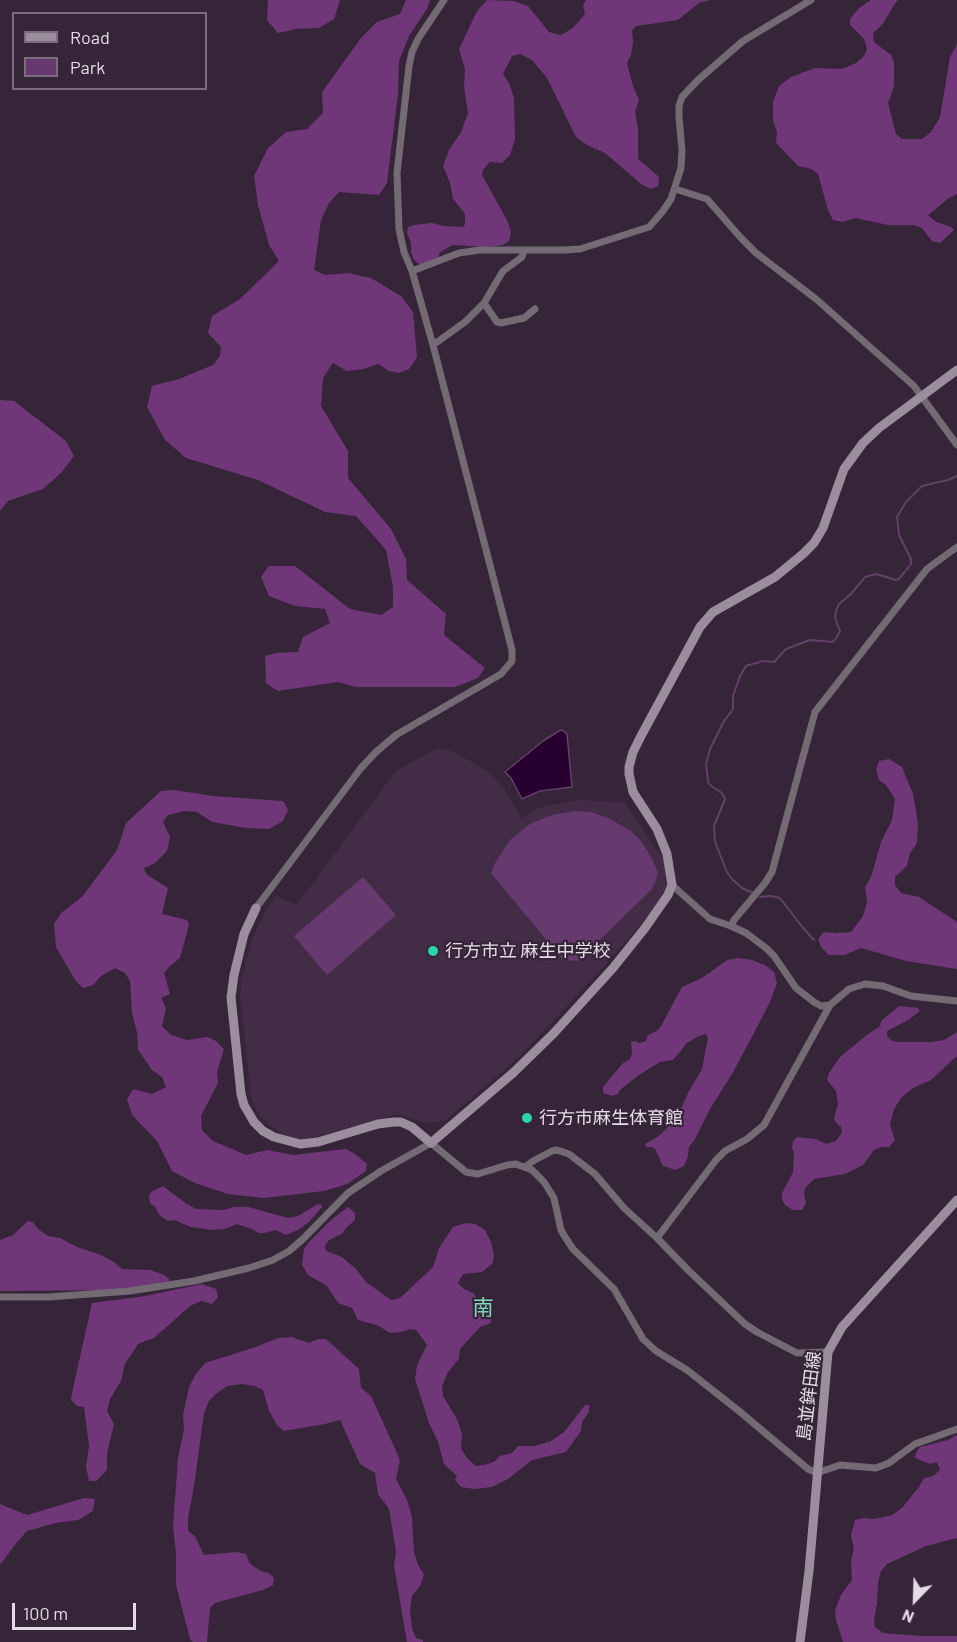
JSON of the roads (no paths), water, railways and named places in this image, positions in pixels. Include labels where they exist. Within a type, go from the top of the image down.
[{"type":"street","points":[[444,0],[412,52],[397,174],[399,229],[433,345],[512,650],[512,661],[501,674],[396,735],[376,752],[361,768],[256,908],[244,933],[231,997],[244,1105],[254,1122],[263,1131],[274,1137],[300,1144],[318,1142],[378,1124],[401,1122],[412,1127],[461,1169],[472,1174],[516,1164],[532,1170],[554,1198],[565,1238],[573,1249],[614,1289],[643,1339],[656,1351],[687,1370],[817,1473],[840,1465],[876,1468],[889,1463],[915,1444],[957,1429]]},
{"type":"street","points":[[412,270],[459,254],[480,250],[580,249],[649,226],[663,212],[675,189],[681,168],[679,106],[682,97],[743,41],[812,0]]},
{"type":"street","points":[[675,189],[707,199],[756,253],[816,299],[914,386],[957,445]]},
{"type":"street","points":[[433,345],[465,322],[484,303],[503,271],[522,257],[524,250]]},
{"type":"street","points":[[484,303],[497,322],[501,323],[524,318],[535,309]]},
{"type":"street","points":[[830,1005],[822,1006],[804,995],[796,988],[766,948],[746,933],[710,919],[672,885],[667,854],[657,828],[633,792],[630,783],[631,759],[690,643],[705,619],[713,612],[776,578],[809,549],[823,528],[838,483],[854,455],[879,428],[957,370]]},
{"type":"street","points":[[731,926],[772,872],[815,712],[927,569],[957,547]]},
{"type":"street","points":[[0,1297],[130,1292],[194,1281],[249,1268],[273,1260],[289,1251],[348,1193],[431,1143],[513,1073],[554,1033],[613,968],[653,916],[672,885]]},
{"type":"street","points":[[657,1238],[716,1160],[725,1151],[747,1139],[764,1125],[830,1005],[849,989],[865,984],[883,986],[911,996],[957,1001]]},
{"type":"street","points":[[525,1167],[552,1151],[557,1150],[569,1154],[595,1174],[624,1208],[751,1328],[797,1353],[828,1352]]},
{"type":"street","name":"島並鉾田線","points":[[800,1642],[809,1571],[828,1352],[842,1328],[957,1200]]},
{"type":"waterway","points":[[753,893],[742,888],[732,879],[715,842],[714,826],[725,799],[722,793],[708,782],[706,764],[710,749],[724,721],[733,709],[733,696],[740,676],[746,666],[763,661],[774,662],[786,649],[810,640],[833,642],[840,631],[835,618],[839,604],[865,577],[876,574],[896,580],[911,564],[911,559],[899,535],[897,517],[906,502],[922,486],[957,476]]},
{"type":"waterway","points":[[760,897],[780,898],[814,940]]},
{"type":"place","name":"行方市立 麻生中学校","points":[[433,951]]},
{"type":"place","name":"行方市麻生体育館","points":[[527,1118]]},
{"type":"district","name":"南","points":[[483,1308]]}]
